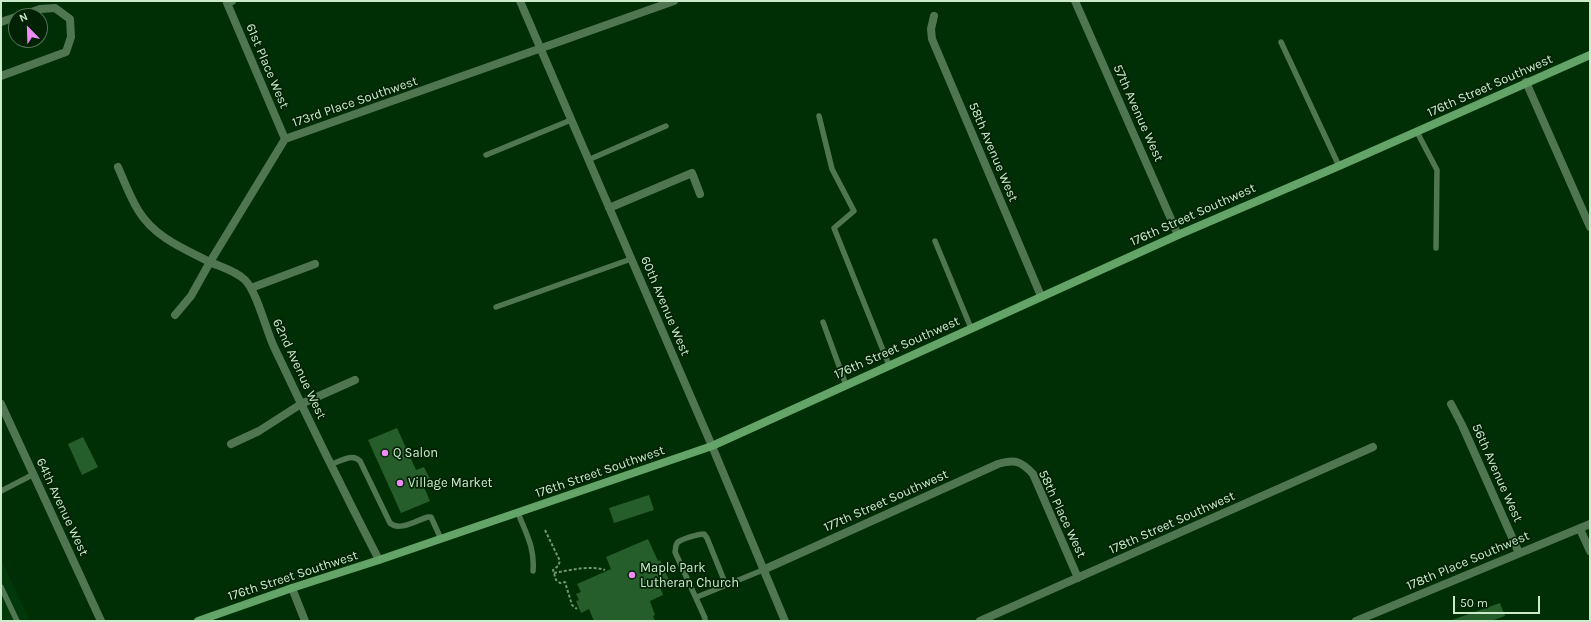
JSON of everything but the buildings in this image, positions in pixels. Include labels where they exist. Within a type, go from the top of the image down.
[{"type":"street","name":"60th Avenue West","points":[[520,1],[712,446],[785,621]]},
{"type":"street","name":"173rd Place Southwest","points":[[210,262],[285,139],[674,1]]},
{"type":"street","name":"57th Avenue West","points":[[1075,1],[1178,235]]},
{"type":"street","name":"61st Place West","points":[[230,2],[285,139]]},
{"type":"street","points":[[1,76],[66,52],[71,37],[70,19],[55,8],[48,8]]},
{"type":"street","name":"58th Avenue West","points":[[934,16],[931,29],[932,39],[1041,296]]},
{"type":"street","name":"176th Street Southwest","points":[[198,621],[214,618],[292,588],[379,560],[712,446],[1041,296],[1590,55]]},
{"type":"street","points":[[1526,82],[1590,227]]},
{"type":"street","points":[[118,168],[138,210],[150,225],[167,240],[210,262],[191,296],[175,314]]},
{"type":"street","points":[[609,208],[692,173],[700,194]]},
{"type":"street","name":"62nd Avenue West","points":[[210,262],[234,273],[244,280],[251,288],[270,338],[301,404],[379,560]]},
{"type":"street","points":[[251,288],[315,264]]},
{"type":"street","points":[[232,444],[259,432],[301,404],[355,380]]},
{"type":"street","name":"64th Avenue West","points":[[1,404],[101,621]]},
{"type":"street","name":"56th Avenue West","points":[[1451,404],[1462,424],[1519,553]]},
{"type":"street","name":"178th Street Southwest","points":[[980,621],[1373,447]]},
{"type":"street","name":"177th Street Southwest","points":[[763,570],[998,464],[1010,461],[1021,463]]},
{"type":"street","name":"58th Place West","points":[[1021,463],[1033,474],[1078,578]]},
{"type":"street","name":"178th Place Southwest","points":[[1356,621],[1590,524]]},
{"type":"street","points":[[1580,529],[1590,551]]},
{"type":"street","points":[[292,588],[305,621]]},
{"type":"lane","points":[[1281,42],[1339,166]]},
{"type":"lane","points":[[819,116],[832,169],[854,211],[834,228],[889,365]]},
{"type":"lane","points":[[486,155],[571,120]]},
{"type":"lane","points":[[588,160],[666,126]]},
{"type":"lane","points":[[1416,132],[1437,170],[1436,248]]},
{"type":"lane","points":[[935,241],[971,328]]},
{"type":"lane","points":[[496,307],[632,259]]},
{"type":"lane","points":[[823,322],[846,384]]},
{"type":"lane","points":[[332,464],[351,456],[356,457],[360,461],[390,523],[394,527],[400,527],[428,516],[430,517],[441,539]]},
{"type":"lane","points":[[1,491],[34,474]]},
{"type":"lane","points":[[518,513],[532,547],[534,555],[533,571]]},
{"type":"lane","points":[[705,621],[697,597],[675,552],[678,542],[704,534],[726,585]]},
{"type":"lane","points":[[697,597],[763,570]]},
{"type":"lane","points":[[1,587],[18,621]]},
{"type":"path","points":[[545,530],[560,561],[558,566],[553,570],[556,580],[560,583],[565,582],[572,605],[577,609]]},
{"type":"path","points":[[554,573],[591,568],[605,570]]},
{"type":"shaded area","points":[[1,559],[30,621],[1,621]]},
{"type":"place","name":"Q Salon","points":[[385,453]]},
{"type":"place","name":"Village Market","points":[[400,483]]},
{"type":"place","name":"Maple Park Lutheran Church","points":[[632,575]]}]
